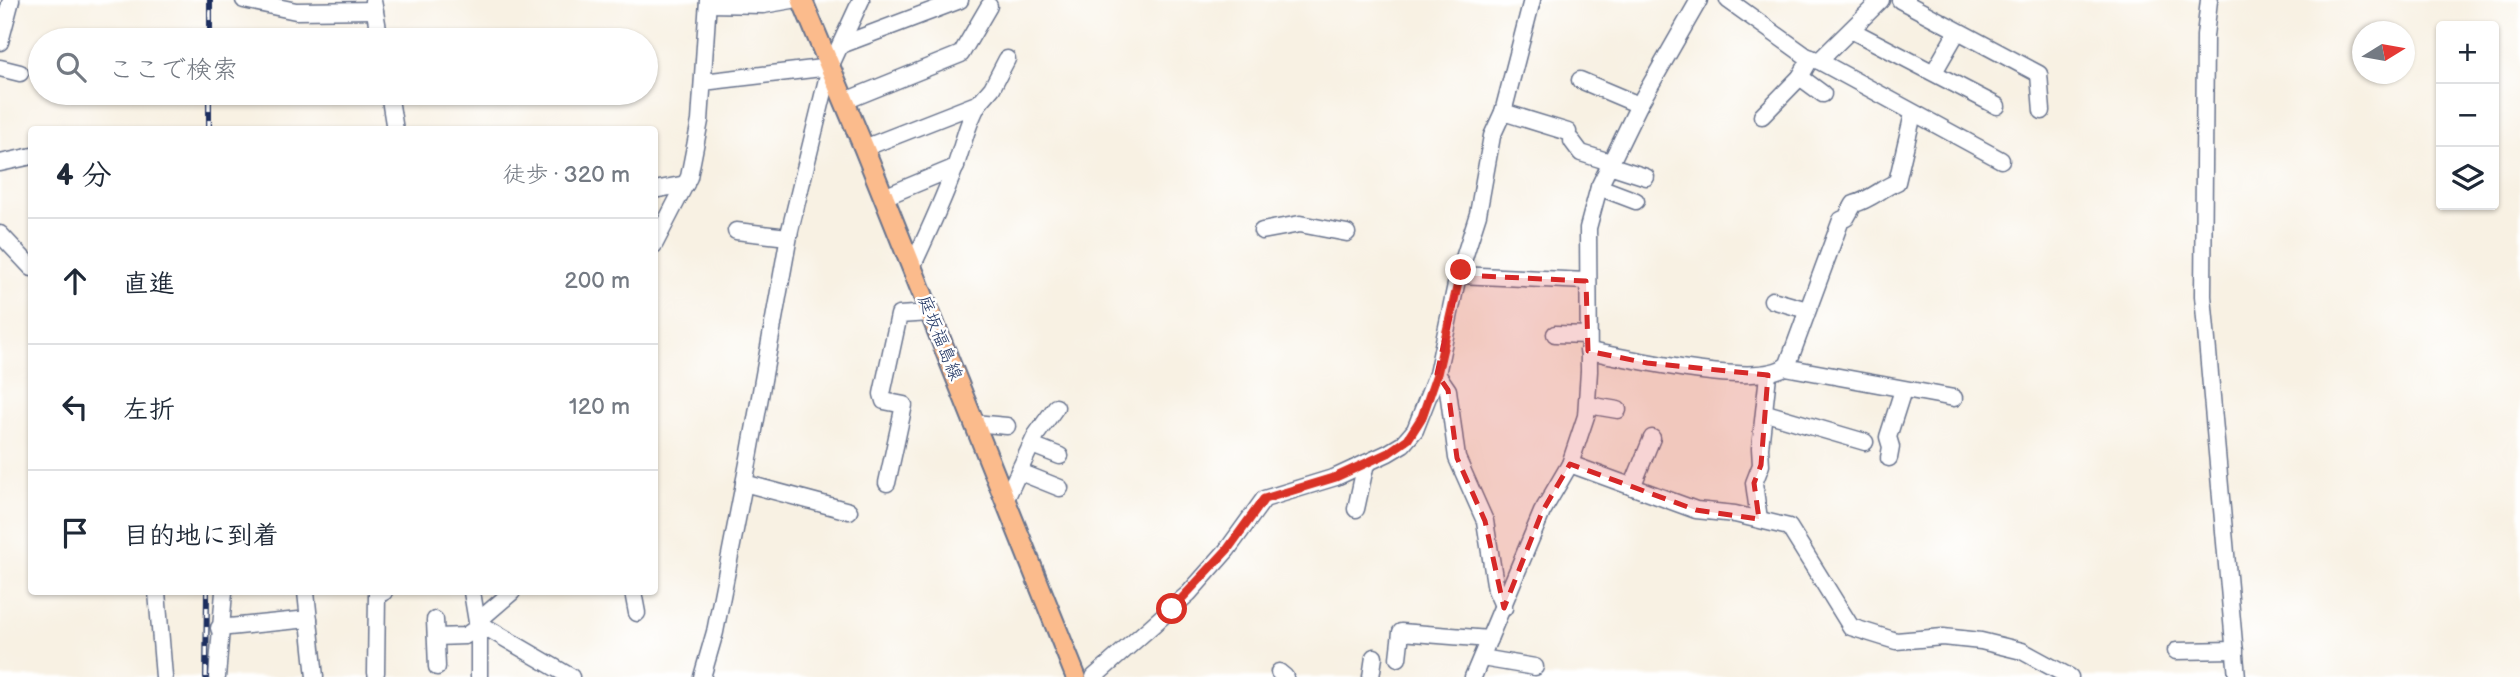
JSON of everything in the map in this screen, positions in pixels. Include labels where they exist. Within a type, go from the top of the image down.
[{"type":"main road","name":"庭坂福島線","points":[[803,2],[1076,677]]},
{"type":"street","points":[[0,42],[11,0]]},
{"type":"street","points":[[244,0],[296,10],[374,5],[378,28]]},
{"type":"street","points":[[702,677],[715,632],[788,237],[830,67],[861,0]]},
{"type":"street","points":[[841,45],[960,0]]},
{"type":"street","points":[[1094,677],[1189,593],[1227,550],[1264,499],[1317,485],[1388,453],[1408,439],[1422,417],[1437,374],[1459,275],[1476,225],[1492,136],[1503,112],[1532,0]]},
{"type":"street","points":[[1473,677],[1542,512],[1570,464],[1588,405],[1588,228],[1599,187],[1639,105],[1699,0]]},
{"type":"street","points":[[1728,0],[1815,60],[2001,160]]},
{"type":"street","points":[[1762,116],[1815,60],[1852,30],[1881,0]]},
{"type":"street","points":[[1900,0],[2039,74],[2042,111]]},
{"type":"street","points":[[2209,0],[2205,36],[2204,304],[2237,677]]},
{"type":"street","points":[[658,238],[686,184],[700,121],[708,2],[763,5],[803,2]]},
{"type":"street","points":[[845,101],[961,54],[989,6]]},
{"type":"street","points":[[1852,30],[1997,106]]},
{"type":"street","points":[[1934,72],[1956,32]]},
{"type":"street","points":[[912,267],[956,167],[967,127],[1007,59]]},
{"type":"street","points":[[703,82],[830,67]]},
{"type":"street","points":[[0,68],[20,73]]},
{"type":"street","points":[[1800,77],[1823,94]]},
{"type":"street","points":[[1580,80],[1639,105]]},
{"type":"street","points":[[864,148],[979,103]]},
{"type":"street","points":[[391,105],[394,126]]},
{"type":"street","points":[[1503,112],[1570,136],[1581,153],[1646,177]]},
{"type":"street","points":[[1785,367],[1841,219],[1846,218],[1854,204],[1867,201],[1884,186],[1897,182],[1913,114]]},
{"type":"street","points":[[0,163],[28,157]]},
{"type":"street","points":[[884,197],[956,167]]},
{"type":"street","points":[[658,189],[686,184]]},
{"type":"street","points":[[1599,187],[1636,201]]},
{"type":"street","points":[[1262,231],[1300,224],[1347,233]]},
{"type":"street","points":[[736,232],[788,237]]},
{"type":"street","points":[[0,234],[28,264]]},
{"type":"street","points":[[1459,275],[1586,281]]},
{"type":"street","points":[[1772,300],[1807,310]]},
{"type":"street","points":[[887,483],[904,405],[884,401],[882,394],[899,315],[930,313]]},
{"type":"street","points":[[1555,334],[1647,363],[1742,375],[1768,375],[1785,367],[1802,368],[1954,398]]},
{"type":"street","points":[[1437,374],[1448,390],[1457,458],[1485,522],[1496,590],[1504,608]]},
{"type":"street","points":[[1759,519],[1754,483],[1761,465],[1760,448],[1766,413],[1768,375]]},
{"type":"street","points":[[1889,458],[1891,447],[1888,437],[1903,390]]},
{"type":"street","points":[[1588,405],[1618,410]]},
{"type":"street","points":[[1005,501],[1032,445],[1056,407]]},
{"type":"street","points":[[1766,413],[1865,442]]},
{"type":"street","points":[[974,423],[979,421],[1007,426]]},
{"type":"street","points":[[1632,487],[1653,438]]},
{"type":"street","points":[[1032,445],[1060,456]]},
{"type":"street","points":[[1356,509],[1366,463]]},
{"type":"street","points":[[1570,464],[1696,510],[1784,525],[1794,531],[1851,627],[1896,641],[1943,637],[1981,641],[2022,651],[2070,677]]},
{"type":"street","points":[[1020,472],[1060,488]]},
{"type":"street","points":[[744,483],[849,511]]},
{"type":"street","points":[[157,595],[164,677]]},
{"type":"street","points":[[217,677],[224,595]]},
{"type":"street","points":[[306,595],[315,677]]},
{"type":"street","points":[[376,673],[377,595]]},
{"type":"street","points":[[473,595],[478,624],[479,677]]},
{"type":"street","points":[[436,637],[465,636],[509,595]]},
{"type":"street","points":[[634,595],[637,613]]},
{"type":"street","points":[[219,628],[309,619]]},
{"type":"street","points":[[435,620],[437,667]]},
{"type":"street","points":[[478,624],[571,677]]},
{"type":"street","points":[[1398,658],[1401,632],[1489,639]]},
{"type":"street","points":[[2176,651],[2235,650]]},
{"type":"street","points":[[1371,677],[1374,657]]},
{"type":"street","points":[[1482,658],[1535,667]]},
{"type":"highlighted area","points":[[1459,275],[1586,281],[1588,351],[1647,363],[1768,375],[1761,465],[1754,483],[1759,519],[1696,510],[1570,464],[1542,512],[1504,608],[1485,521],[1457,458],[1448,390],[1437,374]]},
{"type":"railway","points":[[210,0],[210,28]]},
{"type":"railway","points":[[209,105],[209,126]]},
{"type":"railway","points":[[206,677],[207,595]]},
{"type":"route","points":[[1172,609],[1227,550],[1264,499],[1317,485],[1388,453],[1408,439],[1422,417],[1437,374],[1461,270]]}]
